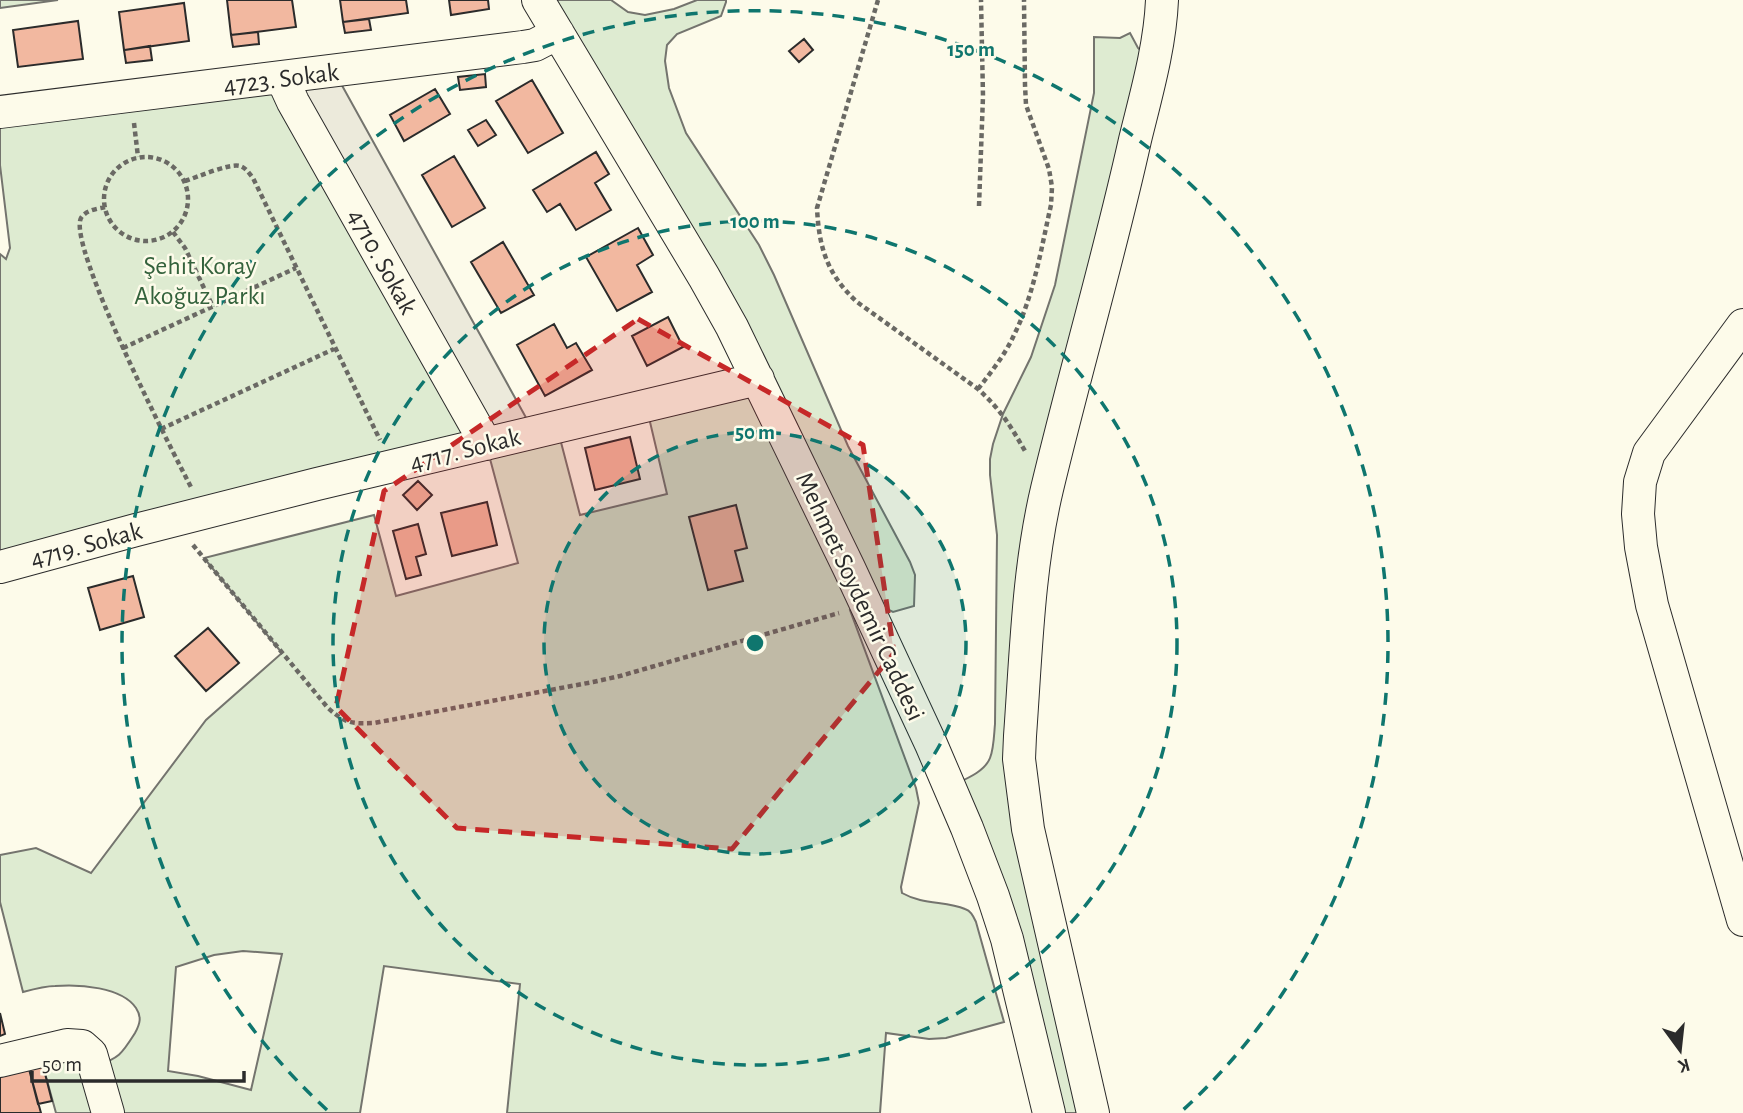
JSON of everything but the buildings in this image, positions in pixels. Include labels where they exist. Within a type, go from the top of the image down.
[{"type":"street","name":"Mehmet Soydemir Caddesi","points":[[538,0],[732,327],[866,604],[945,776],[993,896],[1007,939],[1049,1113]]},
{"type":"street","points":[[1093,1113],[1028,829],[1019,759],[1020,736],[1033,572],[1043,507],[1128,176],[1153,62],[1162,0]]},
{"type":"street","name":"4723. Sokak","points":[[0,112],[535,46],[558,33]]},
{"type":"street","name":"4710. Sokak","points":[[282,78],[485,444]]},
{"type":"street","points":[[1743,325],[1649,453],[1640,482],[1638,514],[1652,605],[1743,920]]},
{"type":"street","name":"4717. Sokak","points":[[173,521],[758,379]]},
{"type":"street","name":"4719. Sokak","points":[[0,567],[173,521]]},
{"type":"street","points":[[0,1061],[68,1045],[82,1046],[91,1054],[108,1113]]},
{"type":"path","points":[[878,0],[817,208],[821,244],[834,274],[850,296],[978,389],[1003,414],[1048,487]]},
{"type":"path","points":[[979,206],[983,96],[981,0]]},
{"type":"path","points":[[978,389],[1006,350],[1023,315],[1051,205],[1049,169],[1026,105],[1024,0]]},
{"type":"path","points":[[138,157],[153,157],[166,161],[177,169],[185,181],[189,195],[188,208],[183,221],[173,232],[147,241],[121,233],[111,223],[104,196],[114,171],[125,162],[138,157]]},
{"type":"path","points":[[185,181],[230,166],[246,169],[253,178],[393,466]]},
{"type":"path","points":[[105,207],[83,215],[80,221],[98,290],[161,429],[204,512]]},
{"type":"path","points":[[173,232],[185,248],[213,307]]},
{"type":"path","points":[[123,348],[296,268]]},
{"type":"path","points":[[161,429],[334,349]]},
{"type":"path","points":[[173,521],[328,708],[340,718],[355,724],[374,723],[620,676],[866,604]]},
{"type":"highlighted area","points":[[638,319],[863,445],[894,653],[732,849],[457,828],[336,707],[384,491]]},
{"type":"green space","points":[[0,0],[58,0],[0,8]]},
{"type":"green space","name":"Şehit Koray Akoğuz Parkı","points":[[538,0],[611,0],[628,12],[645,15],[674,9],[697,0],[726,0],[721,16],[677,34],[667,45],[665,61],[669,88],[686,133],[759,245],[848,446],[915,575],[914,606],[893,612],[875,603],[850,610],[916,788],[919,803],[902,893],[958,907],[972,914],[1004,1022],[946,1038],[929,1039],[886,1033],[880,1113],[507,1113],[520,984],[384,966],[360,1113],[56,1113],[43,1066],[67,1045],[95,1067],[110,1061],[123,1051],[135,1033],[140,1017],[136,1008],[121,995],[99,988],[51,986],[23,992],[0,902],[0,855],[36,848],[91,873],[206,720],[282,653],[204,558],[374,515],[396,596],[518,563],[486,444],[0,553],[0,254],[6,259],[10,248],[0,165],[0,112],[282,78],[485,444],[557,427],[580,515],[667,494],[646,405],[757,379]],"holes":[[[243,951],[282,954],[251,1090],[168,1071],[176,967],[214,955]]]},
{"type":"green space","points":[[1130,33],[1138,48],[1153,62],[1055,456],[1020,736],[1093,1113],[1049,1113],[949,787],[973,776],[983,768],[990,758],[993,745],[997,535],[990,475],[993,444],[1003,414],[1031,357],[1055,285],[1094,93],[1094,37],[1120,38]]},
{"type":"shaded area","points":[[334,71],[534,432],[486,444],[282,78]]}]
